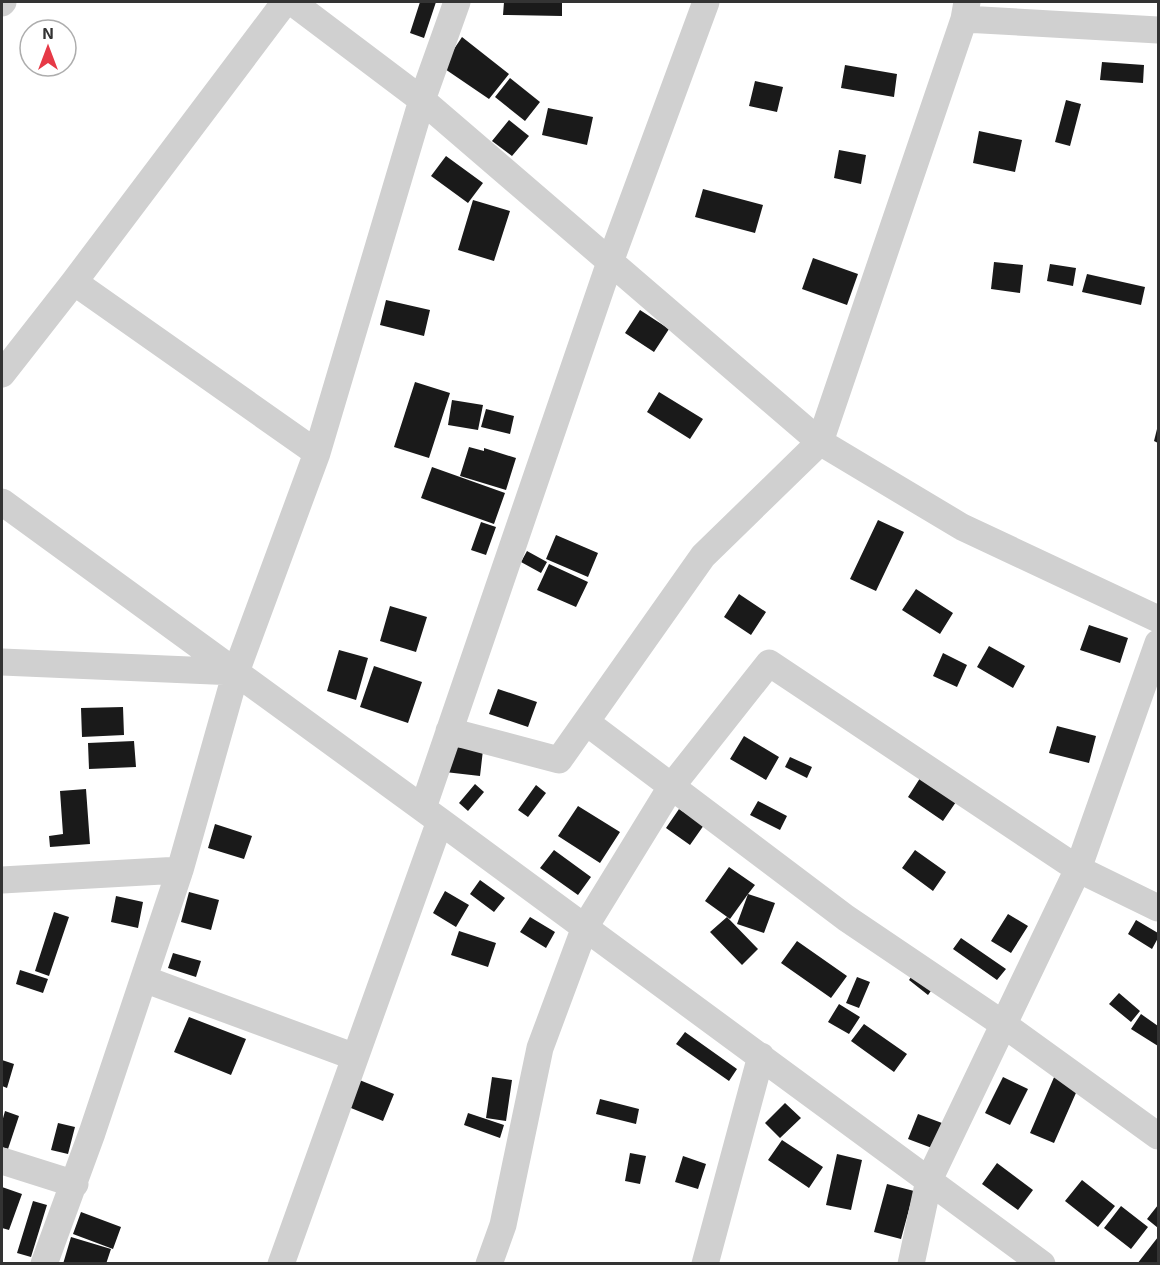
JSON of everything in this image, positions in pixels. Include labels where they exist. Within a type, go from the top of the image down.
[{"type":"street","points":[[2,374],[285,2]]},
{"type":"street","points":[[292,2],[422,100],[820,442],[962,527],[1158,619]]},
{"type":"street","points":[[45,1263],[75,1184],[180,870],[236,672],[317,453],[422,100],[457,2]]},
{"type":"street","points":[[281,1263],[355,1057],[431,815],[450,731],[610,262],[706,2]]},
{"type":"street","points":[[450,731],[559,760],[703,556],[820,442],[966,10],[1158,30]]},
{"type":"street","points":[[74,282],[317,453]]},
{"type":"street","points":[[2,502],[1042,1263]]},
{"type":"street","points":[[911,1263],[928,1180],[1078,869],[1151,686],[1158,643]]},
{"type":"street","points":[[2,662],[236,672]]},
{"type":"street","points":[[489,1263],[503,1225],[540,1048],[585,927],[671,787],[769,663],[1078,869],[1158,908]]},
{"type":"street","points":[[585,722],[846,918],[1003,1024],[1158,1136]]},
{"type":"street","points":[[2,880],[180,870]]},
{"type":"street","points":[[144,979],[355,1057]]},
{"type":"street","points":[[705,1263],[761,1056]]},
{"type":"street","points":[[2,1161],[75,1184]]},
{"type":"building","points":[[420,2],[436,2],[424,38],[410,33]]},
{"type":"building","points":[[504,2],[562,2],[562,16],[503,15]]},
{"type":"building","points":[[462,37],[509,74],[489,99],[442,67]]},
{"type":"building","points":[[1102,62],[1144,65],[1143,83],[1100,80]]},
{"type":"building","points":[[845,65],[897,74],[894,97],[841,88]]},
{"type":"building","points":[[510,78],[540,102],[525,121],[495,97]]},
{"type":"building","points":[[755,81],[783,87],[777,112],[749,106]]},
{"type":"building","points":[[1066,100],[1081,104],[1070,146],[1055,142]]},
{"type":"building","points":[[548,108],[593,117],[587,145],[542,135]]},
{"type":"building","points":[[509,120],[529,136],[512,156],[492,141]]},
{"type":"building","points":[[979,131],[1022,140],[1015,172],[973,163]]},
{"type":"building","points":[[839,150],[866,155],[861,184],[834,178]]},
{"type":"building","points":[[446,156],[483,183],[468,203],[431,176]]},
{"type":"building","points":[[703,189],[763,205],[755,233],[695,217]]},
{"type":"building","points":[[473,200],[510,211],[494,261],[458,250]]},
{"type":"building","points":[[813,258],[858,274],[847,305],[802,289]]},
{"type":"building","points":[[994,262],[1023,265],[1020,293],[991,289]]},
{"type":"building","points":[[1050,264],[1076,268],[1073,286],[1047,281]]},
{"type":"building","points":[[1087,274],[1145,287],[1141,305],[1082,292]]},
{"type":"building","points":[[386,300],[430,310],[424,336],[380,325]]},
{"type":"building","points":[[640,310],[669,329],[654,352],[625,333]]},
{"type":"building","points":[[415,382],[450,393],[429,458],[394,447]]},
{"type":"building","points":[[659,392],[703,419],[690,439],[647,412]]},
{"type":"building","points":[[452,400],[483,405],[478,430],[448,425]]},
{"type":"building","points":[[486,409],[514,416],[510,434],[481,427]]},
{"type":"building","points":[[1158,425],[1158,443],[1154,441]]},
{"type":"building","points":[[469,447],[484,451],[484,448],[516,458],[506,490],[460,476]]},
{"type":"building","points":[[432,467],[505,493],[494,524],[421,498]]},
{"type":"building","points":[[878,520],[904,532],[876,591],[850,579]]},
{"type":"building","points":[[481,522],[496,527],[486,555],[471,550]]},
{"type":"building","points":[[556,535],[598,553],[588,577],[546,559]]},
{"type":"building","points":[[527,551],[547,562],[541,573],[521,562]]},
{"type":"building","points":[[549,564],[588,582],[576,607],[537,590]]},
{"type":"building","points":[[916,589],[953,613],[940,634],[902,610]]},
{"type":"building","points":[[739,594],[766,612],[751,635],[724,617]]},
{"type":"building","points":[[390,606],[427,617],[416,652],[380,641]]},
{"type":"building","points":[[1089,625],[1128,638],[1120,663],[1080,650]]},
{"type":"building","points":[[989,646],[1025,666],[1013,688],[977,667]]},
{"type":"building","points":[[339,650],[368,658],[356,700],[327,691]]},
{"type":"building","points":[[943,653],[967,665],[957,687],[933,676]]},
{"type":"building","points":[[374,666],[422,682],[408,723],[360,707]]},
{"type":"building","points":[[498,689],[537,702],[528,727],[489,714]]},
{"type":"building","points":[[123,707],[124,735],[82,737],[81,708]]},
{"type":"building","points":[[1057,726],[1096,736],[1089,763],[1049,753]]},
{"type":"building","points":[[744,736],[779,757],[766,780],[730,759]]},
{"type":"building","points":[[134,741],[136,767],[89,769],[88,743]]},
{"type":"building","points":[[448,746],[483,750],[480,776],[445,772]]},
{"type":"building","points":[[790,757],[812,767],[807,778],[785,767]]},
{"type":"building","points":[[922,775],[958,799],[943,821],[908,797]]},
{"type":"building","points":[[475,784],[484,792],[468,811],[459,803]]},
{"type":"building","points":[[536,785],[546,793],[528,817],[518,810]]},
{"type":"building","points":[[86,789],[90,844],[50,847],[49,836],[63,834],[60,791]]},
{"type":"building","points":[[758,801],[787,816],[780,830],[750,815]]},
{"type":"building","points":[[578,806],[620,832],[600,863],[558,836]]},
{"type":"building","points":[[679,809],[704,825],[690,845],[666,828]]},
{"type":"building","points":[[215,824],[252,836],[244,859],[208,848]]},
{"type":"building","points":[[554,850],[591,877],[578,895],[540,868]]},
{"type":"building","points":[[915,850],[946,872],[933,891],[902,868]]},
{"type":"building","points":[[729,867],[755,885],[730,919],[705,901]]},
{"type":"building","points":[[480,880],[505,898],[494,912],[470,894]]},
{"type":"building","points":[[445,891],[469,905],[456,927],[433,913]]},
{"type":"building","points":[[189,892],[219,900],[211,930],[181,922]]},
{"type":"building","points":[[748,894],[775,903],[764,933],[737,924]]},
{"type":"building","points":[[116,896],[143,902],[138,928],[111,922]]},
{"type":"building","points":[[54,912],[69,917],[49,976],[35,971]]},
{"type":"building","points":[[1008,914],[1028,926],[1011,953],[991,941]]},
{"type":"building","points":[[530,917],[555,932],[546,948],[520,932]]},
{"type":"building","points":[[727,917],[758,949],[742,965],[710,932]]},
{"type":"building","points":[[1136,920],[1158,933],[1152,949],[1128,934]]},
{"type":"building","points":[[459,931],[496,943],[488,967],[451,955]]},
{"type":"building","points":[[961,938],[1006,969],[997,980],[953,949]]},
{"type":"building","points":[[797,941],[847,976],[831,998],[781,963]]},
{"type":"building","points":[[173,953],[201,961],[196,977],[168,968]]},
{"type":"building","points":[[20,970],[48,979],[43,993],[16,984]]},
{"type":"building","points":[[916,970],[936,984],[928,995],[909,980]]},
{"type":"building","points":[[857,977],[870,982],[859,1008],[846,1003]]},
{"type":"building","points":[[1119,993],[1140,1011],[1131,1022],[1109,1004]]},
{"type":"building","points":[[839,1004],[860,1017],[849,1034],[828,1022]]},
{"type":"building","points":[[1141,1014],[1158,1026],[1158,1046],[1131,1029]]},
{"type":"building","points":[[189,1017],[246,1039],[231,1075],[174,1052]]},
{"type":"building","points":[[864,1024],[907,1054],[894,1072],[851,1041]]},
{"type":"building","points":[[685,1032],[737,1069],[729,1081],[676,1044]]},
{"type":"building","points":[[2,1060],[14,1064],[7,1088],[2,1086]]},
{"type":"building","points":[[1055,1075],[1079,1086],[1054,1143],[1030,1133]]},
{"type":"building","points":[[492,1077],[512,1080],[506,1121],[486,1118]]},
{"type":"building","points":[[1003,1077],[1028,1089],[1010,1125],[985,1113]]},
{"type":"building","points":[[357,1079],[394,1094],[383,1121],[346,1106]]},
{"type":"building","points":[[600,1099],[639,1109],[636,1124],[596,1114]]},
{"type":"building","points":[[785,1103],[801,1118],[780,1138],[765,1123]]},
{"type":"building","points":[[5,1111],[19,1116],[8,1149],[2,1147],[2,1122]]},
{"type":"building","points":[[468,1113],[504,1125],[500,1138],[464,1125]]},
{"type":"building","points":[[918,1114],[942,1123],[932,1148],[908,1139]]},
{"type":"building","points":[[58,1123],[75,1127],[68,1154],[51,1150]]},
{"type":"building","points":[[782,1140],[823,1167],[809,1188],[768,1160]]},
{"type":"building","points":[[630,1153],[646,1156],[640,1184],[625,1181]]},
{"type":"building","points":[[837,1154],[862,1160],[851,1210],[826,1205]]},
{"type":"building","points":[[683,1156],[706,1164],[698,1189],[675,1182]]},
{"type":"building","points":[[997,1163],[1033,1190],[1018,1210],[982,1184]]},
{"type":"building","points":[[1082,1180],[1115,1206],[1098,1227],[1065,1201]]},
{"type":"building","points":[[887,1184],[914,1191],[901,1239],[874,1232]]},
{"type":"building","points":[[2,1187],[22,1194],[9,1230],[2,1228]]},
{"type":"building","points":[[33,1201],[47,1205],[31,1257],[17,1253]]},
{"type":"building","points":[[1158,1205],[1158,1228],[1147,1219]]},
{"type":"building","points":[[1121,1206],[1148,1227],[1131,1249],[1104,1228]]},
{"type":"building","points":[[81,1212],[121,1227],[113,1249],[73,1234]]},
{"type":"building","points":[[71,1237],[111,1249],[106,1264],[63,1264]]},
{"type":"building","points":[[1158,1237],[1158,1264],[1137,1264]]}]
